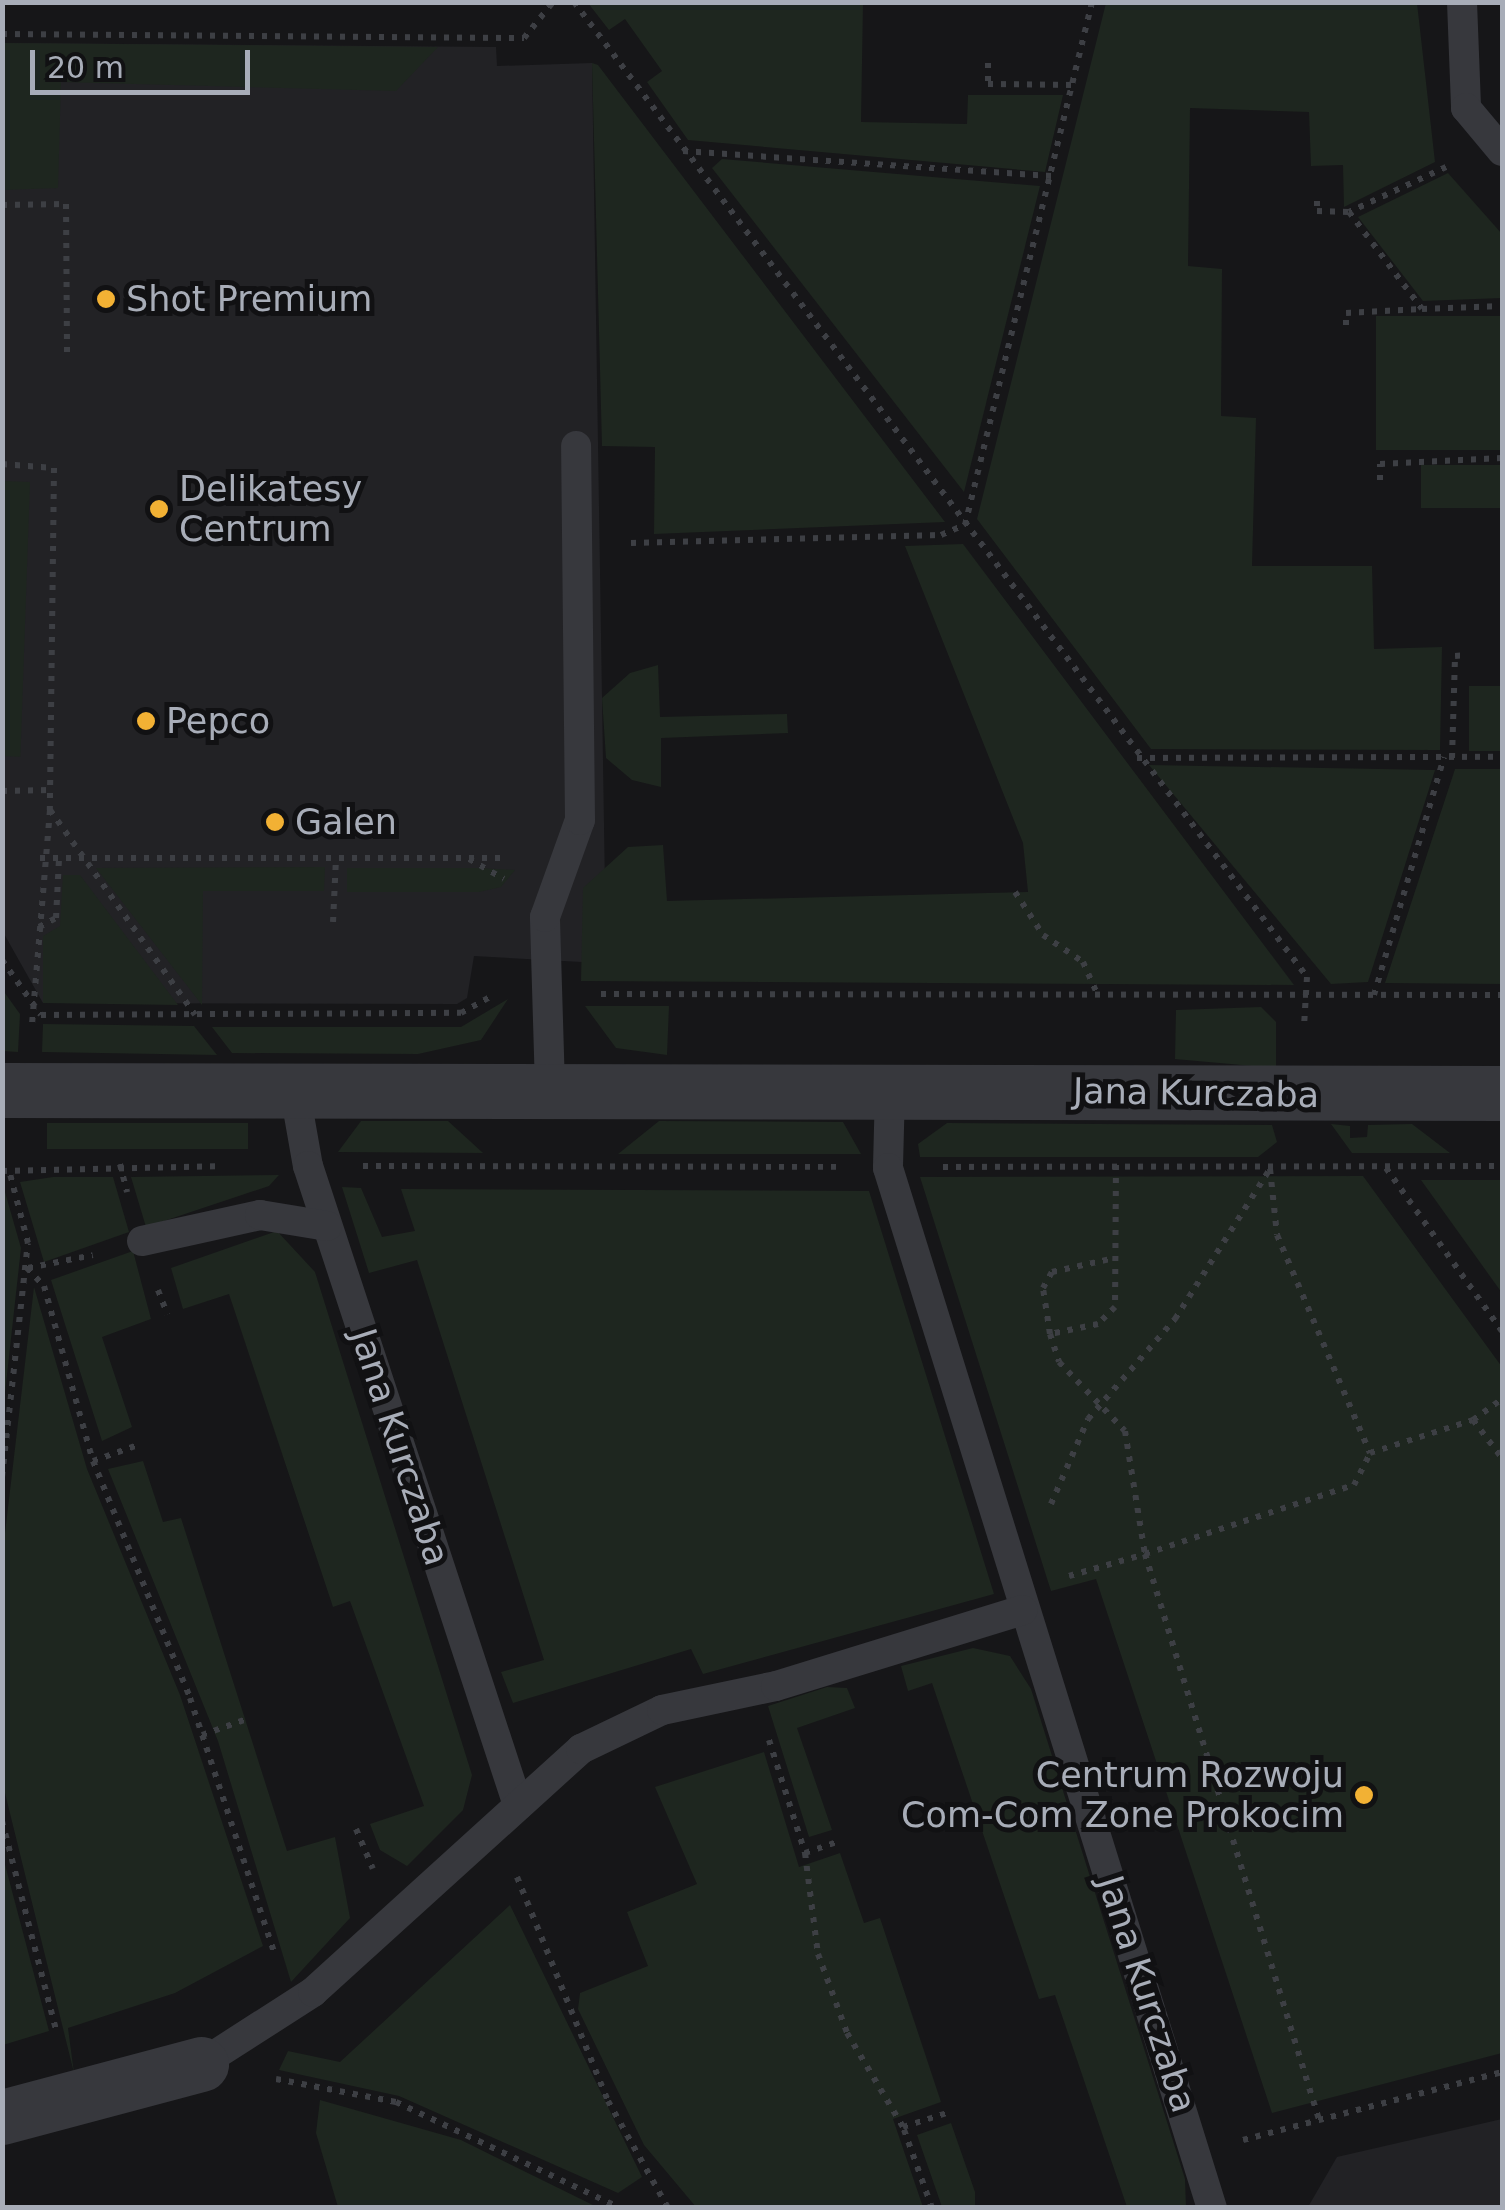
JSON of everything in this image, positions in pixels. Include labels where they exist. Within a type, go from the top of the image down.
[{"type":"street","name":"Jana Kurczaba","points":[[2,1090],[294,1087],[1502,1093]]},
{"type":"street","points":[[2,2117],[201,2064]]},
{"type":"lane","points":[[1462,2],[1466,108],[1498,145]]},
{"type":"lane","points":[[550,1088],[545,917],[580,820],[576,446]]},
{"type":"lane","name":"Jana Kurczaba","points":[[294,1087],[308,1166],[508,1814]]},
{"type":"lane","name":"Jana Kurczaba","points":[[890,1090],[888,1168],[1213,2205]]},
{"type":"lane","points":[[142,1241],[260,1215],[327,1226]]},
{"type":"lane","points":[[201,2064],[292,2007],[508,1814],[597,1741],[662,1710],[759,1690],[1025,1599]]},
{"type":"path","points":[[2,34],[524,38],[554,2]]},
{"type":"path","points":[[574,2],[1136,758],[1306,977],[1306,996]]},
{"type":"path","points":[[965,525],[1092,2]]},
{"type":"path","points":[[988,63],[988,84],[1073,85]]},
{"type":"path","points":[[1317,201],[1317,211],[1349,212],[1498,145]]},
{"type":"path","points":[[683,151],[1051,176]]},
{"type":"path","points":[[2,205],[66,204],[67,357]]},
{"type":"path","points":[[1349,212],[1422,309]]},
{"type":"path","points":[[1346,325],[1346,313],[1502,306]]},
{"type":"path","points":[[1380,480],[1380,464],[1502,458]]},
{"type":"path","points":[[2,464],[54,468],[50,810],[40,858],[39,927],[31,1001]]},
{"type":"path","points":[[578,544],[941,535],[965,525]]},
{"type":"path","points":[[1374,996],[1448,758],[1455,656],[1466,655]]},
{"type":"path","points":[[1136,758],[1502,758]]},
{"type":"path","points":[[2,791],[50,790]]},
{"type":"path","points":[[50,810],[76,858],[194,1014]]},
{"type":"path","points":[[40,858],[504,858]]},
{"type":"path","points":[[39,927],[56,918],[59,858]]},
{"type":"path","points":[[333,922],[336,858]]},
{"type":"path","points":[[1015,892],[1044,935],[1084,962],[1098,995]]},
{"type":"path","points":[[2,960],[41,1015],[461,1013],[514,982],[546,988],[1502,996]]},
{"type":"path","points":[[2,1476],[27,1268],[6,1171],[308,1166],[1502,1166]]},
{"type":"path","points":[[1050,1334],[1098,1324],[1115,1307],[1116,1166]]},
{"type":"path","points":[[1385,1166],[1502,1331]]},
{"type":"path","points":[[1270,1168],[1175,1320],[1098,1406],[1029,1555],[1025,1599],[1145,1554],[1354,1485],[1370,1453],[1473,1420],[1502,1399]]},
{"type":"path","points":[[1270,1168],[1277,1235],[1370,1453]]},
{"type":"path","points":[[27,1268],[142,1241]]},
{"type":"path","points":[[1115,1258],[1052,1272],[1043,1288],[1050,1334],[1059,1362],[1125,1430],[1134,1458],[1145,1554],[1320,2123]]},
{"type":"path","points":[[27,1268],[44,1286],[92,1460],[202,1736],[292,2007]]},
{"type":"path","points":[[1473,1420],[1502,1458]]},
{"type":"path","points":[[92,1460],[138,1445]]},
{"type":"path","points":[[759,1690],[805,1853],[818,1954],[847,2032],[903,2127],[932,2208]]},
{"type":"path","points":[[202,1736],[248,1719]]},
{"type":"path","points":[[508,1814],[600,2083],[668,2208]]},
{"type":"path","points":[[2,1821],[74,2097]]},
{"type":"path","points":[[805,1853],[839,1841]]},
{"type":"path","points":[[201,2064],[396,2102],[620,2208]]},
{"type":"path","points":[[1213,2205],[1237,2141],[1320,2123],[1502,2072]]},
{"type":"path","points":[[903,2127],[947,2113]]},
{"type":"shaded area","points":[[588,3],[863,3],[861,122],[967,124],[968,95],[1063,95],[1045,172],[688,140],[647,82],[662,71],[625,19],[609,30]]},
{"type":"shaded area","points":[[1106,3],[1417,3],[1435,162],[1344,207],[1343,165],[1311,166],[1309,112],[1190,108],[1188,266],[1222,269],[1221,416],[1256,418],[1252,566],[1372,566],[1374,649],[1442,647],[1440,750],[1151,749],[977,519]]},
{"type":"shaded area","points":[[2,43],[438,47],[396,91],[61,82],[58,188],[3,190]]},
{"type":"shaded area","points":[[3,43],[496,47],[497,66],[592,63],[606,952],[582,962],[474,956],[467,998],[457,1004],[43,1003],[3,932]]},
{"type":"shaded area","points":[[592,63],[598,65],[945,522],[654,534],[655,447],[602,446]]},
{"type":"shaded area","points":[[722,159],[1040,186],[964,492],[712,168]]},
{"type":"shaded area","points":[[1448,173],[1502,234],[1502,298],[1423,301],[1358,217]]},
{"type":"shaded area","points":[[1376,316],[1502,316],[1502,450],[1376,450]]},
{"type":"shaded area","points":[[1421,465],[1502,465],[1502,508],[1421,508]]},
{"type":"shaded area","points":[[3,481],[30,482],[20,757],[2,756]]},
{"type":"shaded area","points":[[963,544],[1294,985],[581,981],[583,888],[628,847],[663,845],[667,901],[1028,892],[1023,843],[905,546]]},
{"type":"shaded area","points":[[658,665],[660,717],[787,714],[788,733],[661,738],[661,787],[632,780],[606,758],[602,698],[630,673]]},
{"type":"shaded area","points":[[1469,686],[1502,686],[1502,751],[1469,751]]},
{"type":"shaded area","points":[[1149,765],[1435,770],[1368,982],[1331,984]]},
{"type":"shaded area","points":[[1455,769],[1502,769],[1502,984],[1385,983]]},
{"type":"shaded area","points":[[325,867],[324,891],[203,891],[202,1005],[96,868]]},
{"type":"shaded area","points":[[347,868],[515,870],[501,887],[479,892],[347,892]]},
{"type":"shaded area","points":[[63,875],[80,875],[178,1005],[43,1003],[43,936],[60,926]]},
{"type":"shaded area","points":[[2,989],[20,1014],[18,1052],[3,1051]]},
{"type":"shaded area","points":[[508,999],[481,1040],[418,1054],[232,1053],[212,1027],[461,1027]]},
{"type":"shaded area","points":[[585,1006],[669,1006],[667,1055],[616,1048]]},
{"type":"shaded area","points":[[1261,1007],[1276,1022],[1276,1068],[1175,1059],[1176,1010]]},
{"type":"shaded area","points":[[43,1024],[194,1026],[217,1055],[42,1052]]},
{"type":"shaded area","points":[[361,1121],[448,1121],[483,1153],[338,1152]]},
{"type":"shaded area","points":[[659,1121],[843,1122],[861,1154],[618,1154]]},
{"type":"shaded area","points":[[47,1123],[248,1123],[248,1149],[47,1149]]},
{"type":"shaded area","points":[[947,1123],[1272,1125],[1277,1142],[1258,1157],[920,1157],[918,1144]]},
{"type":"shaded area","points":[[1331,1124],[1350,1126],[1350,1138],[1367,1137],[1368,1125],[1412,1124],[1450,1153],[1352,1153]]},
{"type":"shaded area","points":[[279,1175],[269,1186],[146,1227],[131,1177]]},
{"type":"shaded area","points":[[1363,1176],[1502,1367],[1502,2053],[1272,2113],[1096,1579],[1051,1591],[920,1177]]},
{"type":"shaded area","points":[[53,1177],[113,1177],[129,1232],[44,1262],[20,1182]]},
{"type":"shaded area","points":[[1421,1180],[1502,1180],[1502,1293]]},
{"type":"shaded area","points":[[2,1185],[21,1248],[3,1411]]},
{"type":"shaded area","points":[[342,1187],[361,1188],[382,1237],[415,1231],[401,1189],[869,1191],[994,1594],[703,1674],[691,1649],[513,1703],[501,1672],[544,1660],[417,1260],[369,1273]]},
{"type":"shaded area","points":[[277,1231],[315,1272],[472,1775],[463,1810],[407,1866],[380,1850],[370,1824],[424,1806],[350,1601],[333,1607],[229,1294],[183,1309],[171,1268]]},
{"type":"shaded area","points":[[133,1251],[151,1319],[102,1337],[132,1427],[102,1441],[51,1280]]},
{"type":"shaded area","points":[[34,1287],[87,1469],[180,1695],[263,1946],[175,1993],[68,2028],[74,2073],[3,1785],[3,1550]]},
{"type":"shaded area","points":[[143,1461],[163,1522],[181,1518],[287,1851],[335,1837],[350,1918],[291,1982],[218,1741],[108,1469]]},
{"type":"shaded area","points":[[973,1648],[1010,1656],[1031,1689],[1185,2179],[1186,2207],[1127,2207],[1055,1995],[1039,1999],[932,1683],[908,1691],[901,1666]]},
{"type":"shaded area","points":[[827,1687],[847,1688],[855,1708],[797,1728],[832,1830],[809,1837],[768,1706]]},
{"type":"shaded area","points":[[764,1752],[799,1867],[840,1853],[864,1923],[880,1918],[941,2102],[893,2119],[923,2207],[696,2207],[644,2145],[578,2009],[580,1993],[648,1966],[627,1912],[697,1884],[655,1787]]},
{"type":"shaded area","points":[[3,1857],[49,2031],[2,2045]]},
{"type":"shaded area","points":[[510,1905],[642,2177],[618,2193],[399,2096],[279,2070],[288,2051],[340,2062]]},
{"type":"shaded area","points":[[320,2100],[461,2140],[597,2207],[338,2207],[316,2133]]},
{"type":"shaded area","points":[[1502,2119],[1502,2207],[1308,2207],[1337,2157]]},
{"type":"shaded area","points":[[951,2123],[975,2192],[975,2207],[942,2207],[917,2135]]},
{"type":"place","name":"Shot Premium","points":[[106,299]]},
{"type":"place","name":"Delikatesy Centrum","points":[[159,509]]},
{"type":"place","name":"Pepco","points":[[146,721]]},
{"type":"place","name":"Galen","points":[[275,822]]},
{"type":"place","name":"Centrum Rozwoju Com-Com Zone Prokocim","points":[[1364,1795]]}]
